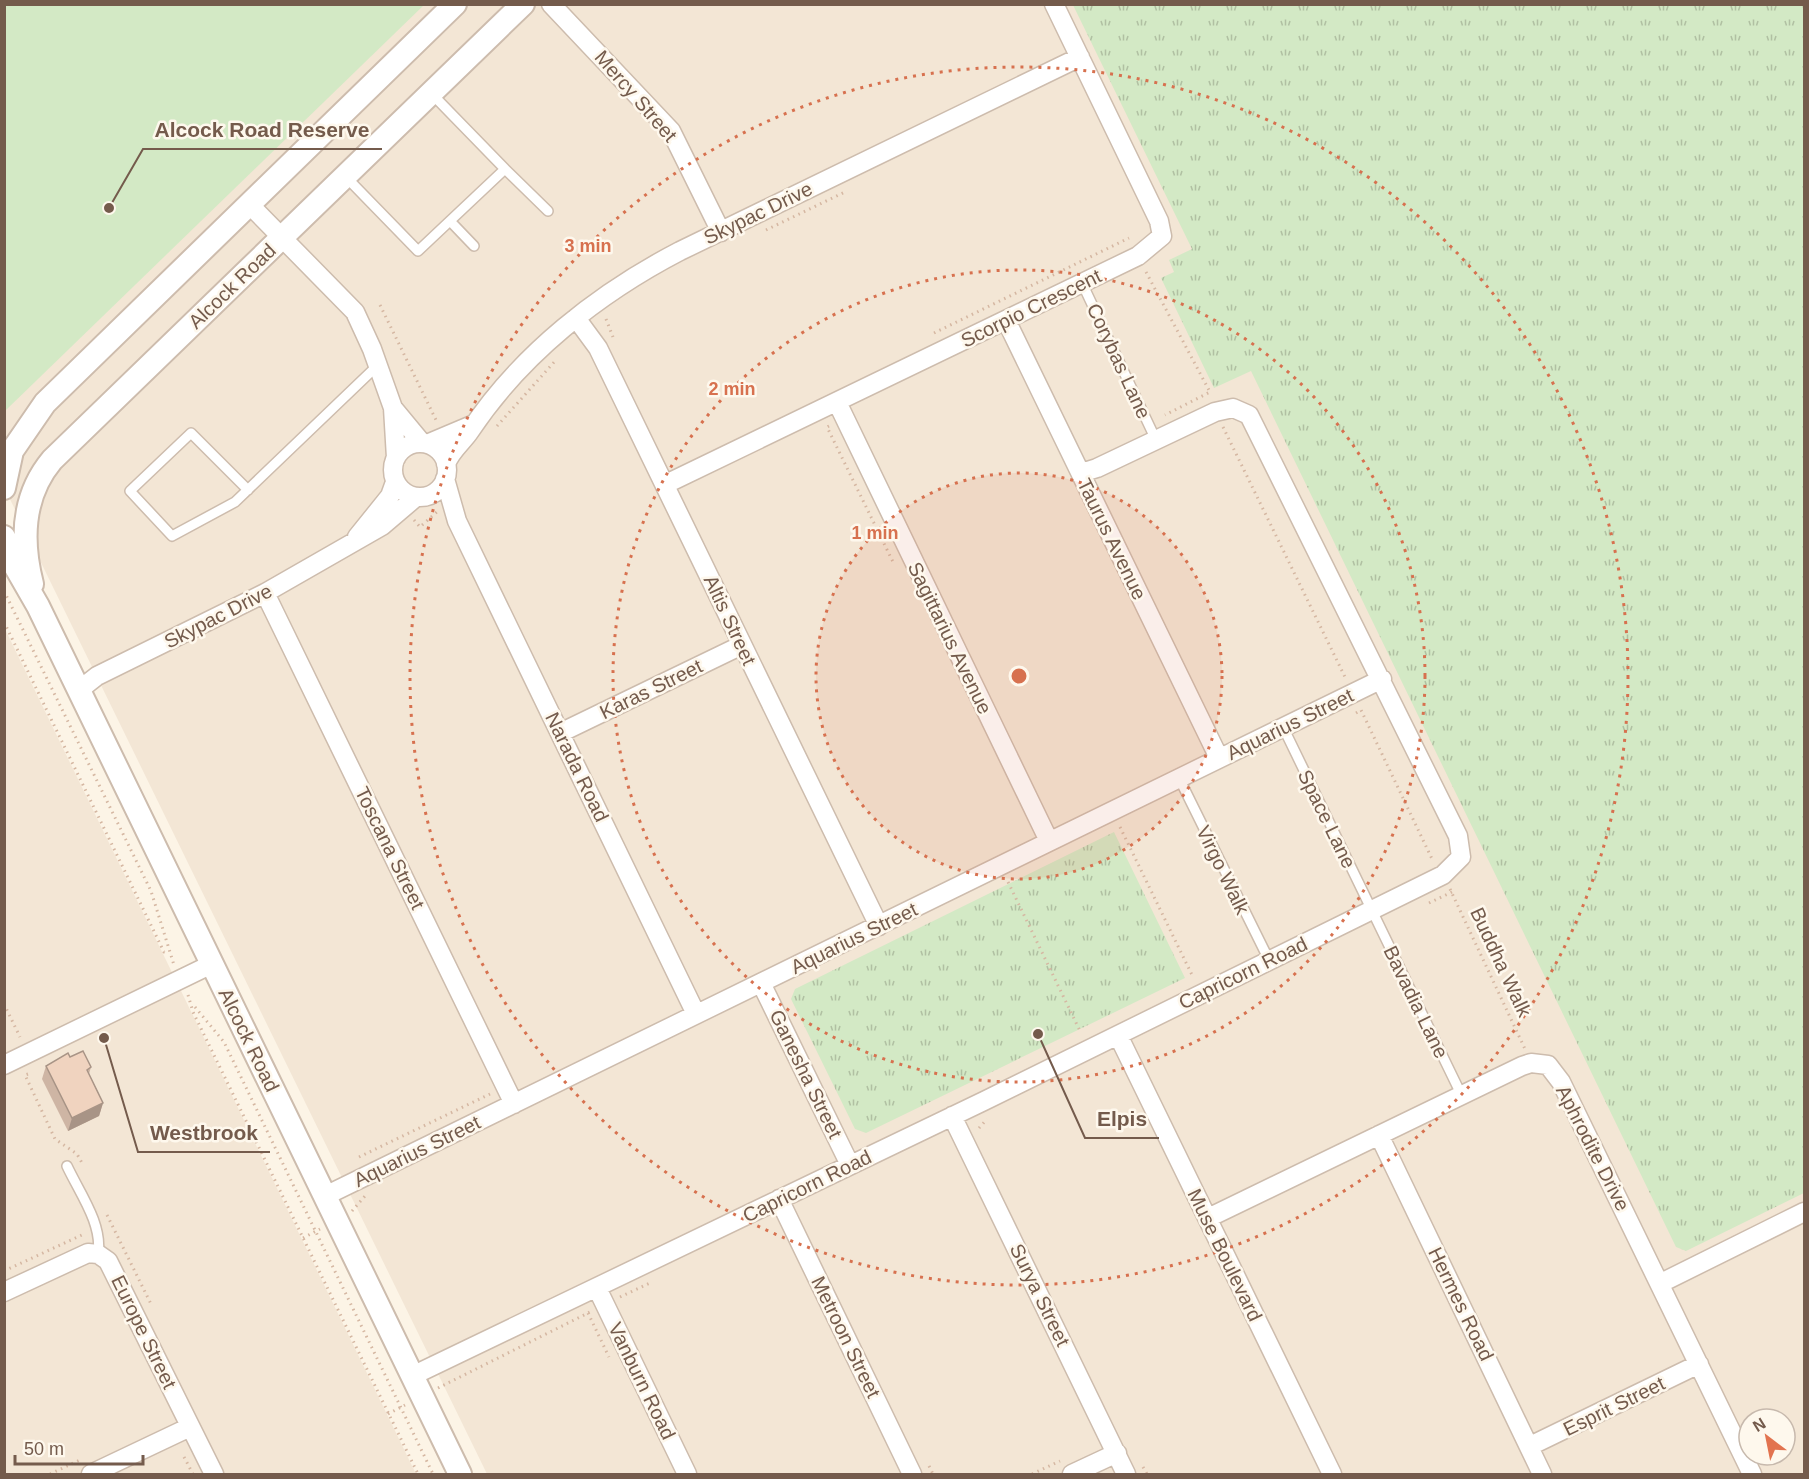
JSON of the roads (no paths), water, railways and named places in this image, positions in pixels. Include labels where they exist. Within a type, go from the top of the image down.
[{"type":"street","points":[[4,488],[12,451],[45,404],[455,4]]},
{"type":"street","name":"Alcock Road","points":[[460,1474],[38,606],[11,559],[12,534],[29,504],[35,486],[52,460],[523,4]]},
{"type":"street","name":"Mercy Street","points":[[551,4],[671,131],[720,232]]},
{"type":"street","name":"Scorpio Crescent","points":[[666,484],[1138,256],[1158,242],[1162,229],[1054,4]]},
{"type":"street","name":"Skypac Drive","points":[[446,472],[474,424],[526,364],[576,318],[641,272],[1080,57]]},
{"type":"street","points":[[249,204],[355,312],[378,365],[393,408],[396,458]]},
{"type":"street","name":"Altis Street","points":[[576,318],[598,348],[666,484],[879,926]]},
{"type":"street","name":"Taurus Avenue","points":[[1006,320],[1219,759]]},
{"type":"street","name":"Sagittarius Avenue","points":[[837,402],[1049,841]]},
{"type":"street","points":[[393,408],[424,444],[441,453],[446,472],[436,492],[419,497]]},
{"type":"street","name":"Capricorn Road","points":[[412,1376],[952,1116],[1371,910],[1438,868],[1461,857],[1458,836],[1249,415],[1233,408],[1224,409],[1081,473]]},
{"type":"street","name":"Skypac Drive","points":[[424,444],[474,424]]},
{"type":"street","points":[[424,444],[405,447],[396,458],[393,465],[395,482],[408,494],[419,497],[457,521]]},
{"type":"street","name":"Narada Road","points":[[446,472],[457,521],[696,1014]]},
{"type":"street","name":"Skypac Drive","points":[[356,538],[390,496],[395,482]]},
{"type":"street","name":"Skypac Drive","points":[[78,691],[97,676],[265,593],[356,538],[382,526],[419,497]]},
{"type":"street","name":"Toscana Street","points":[[265,593],[514,1104]]},
{"type":"street","name":"Karas Street","points":[[560,733],[742,645]]},
{"type":"street","name":"Aquarius Street","points":[[325,1196],[1382,679]]},
{"type":"street","points":[[10,1052],[212,964]]},
{"type":"street","name":"Ganesha Street","points":[[761,983],[850,1165]]},
{"type":"street","name":"Muse Boulevard","points":[[1118,1035],[1332,1474]]},
{"type":"street","name":"Aphrodite Drive","points":[[1461,1094],[1531,1063],[1548,1065],[1554,1071],[1661,1283],[1752,1474]]},
{"type":"street","points":[[1208,1218],[1461,1094]]},
{"type":"street","name":"Surya Street","points":[[952,1116],[1126,1474]]},
{"type":"street","name":"Hermes Road","points":[[1379,1135],[1542,1474]]},
{"type":"street","name":"Metroon Street","points":[[780,1199],[912,1474]]},
{"type":"street","points":[[1661,1283],[1804,1212]]},
{"type":"street","name":"Europe Street","points":[[4,1292],[75,1257],[87,1253],[99,1254],[113,1270],[182,1431],[214,1474]]},
{"type":"street","name":"Vanburn Road","points":[[597,1288],[687,1474]]},
{"type":"street","name":"Esprit Street","points":[[1530,1446],[1699,1364]]},
{"type":"street","points":[[91,1474],[182,1431]]},
{"type":"street","points":[[1072,1474],[1117,1453]]},
{"type":"lane","points":[[431,93],[548,211]]},
{"type":"lane","points":[[345,176],[418,251],[505,169]]},
{"type":"lane","points":[[450,221],[474,246]]},
{"type":"lane","name":"Corybas Lane","points":[[1082,283],[1156,440]]},
{"type":"lane","points":[[248,490],[191,433],[130,491],[172,536],[235,502],[248,490],[378,365]]},
{"type":"lane","name":"Space Lane","points":[[1283,727],[1371,910]]},
{"type":"lane","name":"Virgo Walk","points":[[1179,778],[1269,960]]},
{"type":"lane","name":"Bavadia Lane","points":[[1371,910],[1461,1094]]},
{"type":"lane","points":[[67,1166],[95,1225],[99,1254]]},
{"type":"place","name":"Alcock Road Reserve","points":[[109,208]]},
{"type":"place","name":"Elpis","points":[[1038,1034]]},
{"type":"place","name":"Westbrook","points":[[104,1038]]}]
